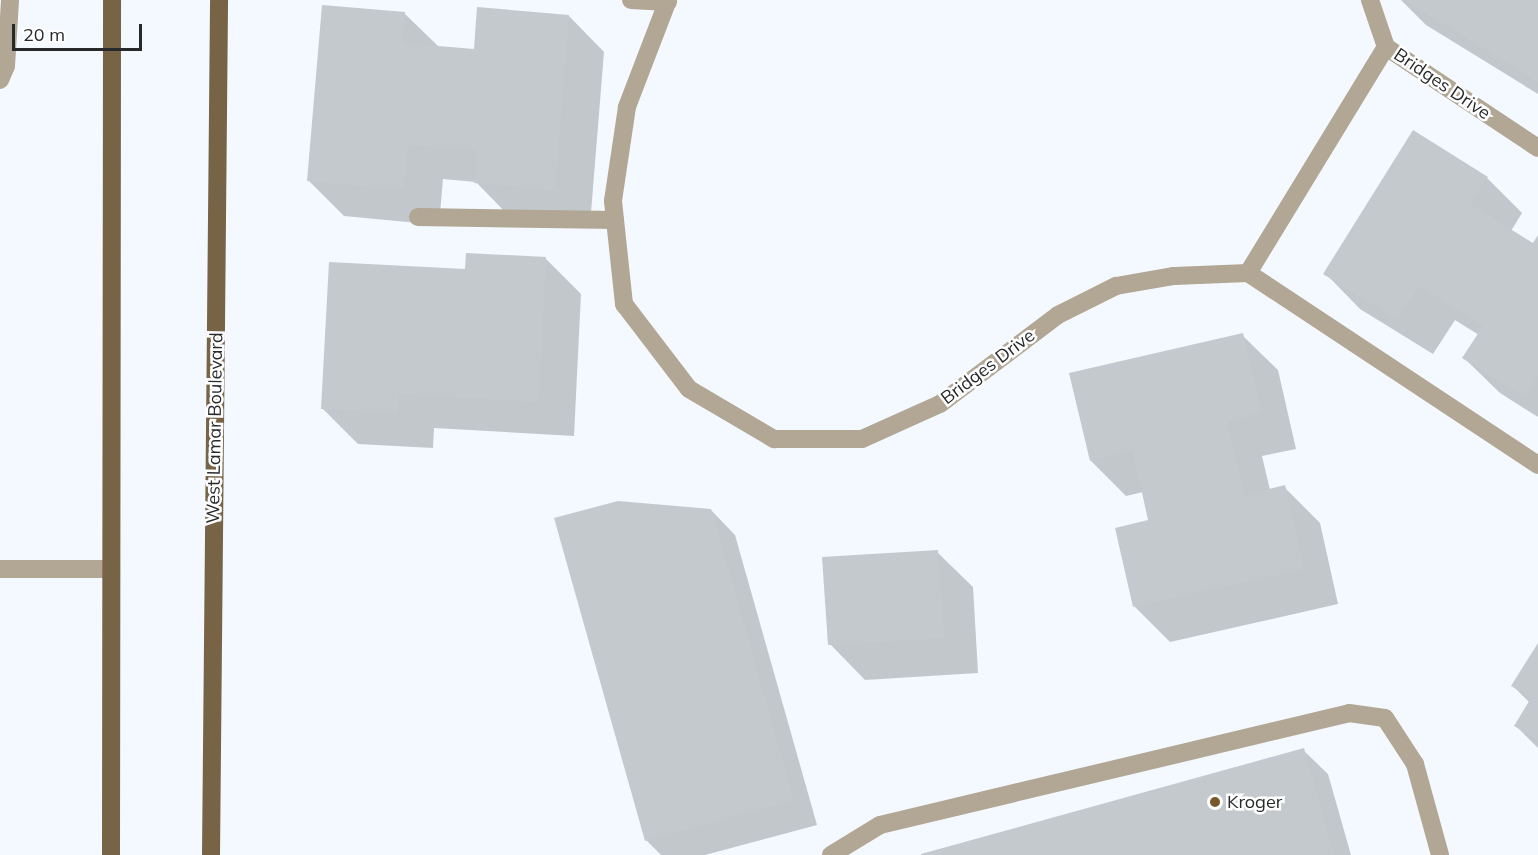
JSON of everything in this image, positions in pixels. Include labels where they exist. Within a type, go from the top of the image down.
[{"type":"main road","points":[[111,855],[112,0]]},
{"type":"main road","name":"West Lamar Boulevard","points":[[211,855],[219,0]]},
{"type":"lane","points":[[3,73],[10,0]]},
{"type":"lane","points":[[630,0],[668,1]]},
{"type":"lane","points":[[1370,0],[1386,47]]},
{"type":"lane","name":"Bridges Drive","points":[[668,1],[627,107],[615,219],[624,303],[689,388],[774,439],[862,439],[940,404],[1058,315],[1116,286],[1174,276],[1248,273],[1386,47],[1538,148]]},
{"type":"lane","points":[[418,217],[615,219]]},
{"type":"lane","points":[[1248,273],[1538,465]]},
{"type":"lane","points":[[0,569],[110,569]]},
{"type":"lane","points":[[831,855],[880,825],[1349,713],[1385,718],[1415,764],[1440,855]]},
{"type":"building","points":[[1405,0],[1538,0],[1538,82]]},
{"type":"building","points":[[322,5],[405,12],[402,43],[474,49],[477,7],[569,15],[555,190],[474,183],[477,150],[408,145],[404,190],[307,181]]},
{"type":"building","points":[[1413,130],[1488,177],[1470,204],[1533,243],[1538,235],[1538,376],[1525,397],[1462,358],[1483,326],[1419,286],[1397,320],[1323,274]]},
{"type":"building","points":[[466,253],[546,257],[539,402],[399,394],[398,413],[321,409],[329,262],[465,269]]},
{"type":"building","points":[[1243,333],[1262,413],[1227,421],[1245,495],[1285,485],[1304,569],[1133,607],[1115,528],[1148,520],[1133,451],[1090,461],[1069,373]]},
{"type":"building","points":[[618,501],[711,509],[794,800],[645,841],[554,518]]},
{"type":"building","points":[[938,550],[944,638],[828,645],[822,557]]},
{"type":"building","points":[[1538,643],[1538,740],[1514,726],[1531,698],[1511,686]]},
{"type":"building","name":"Kroger","points":[[1304,748],[1334,855],[921,855],[921,854]]},
{"type":"place","name":"Kroger","points":[[1215,802]]}]
